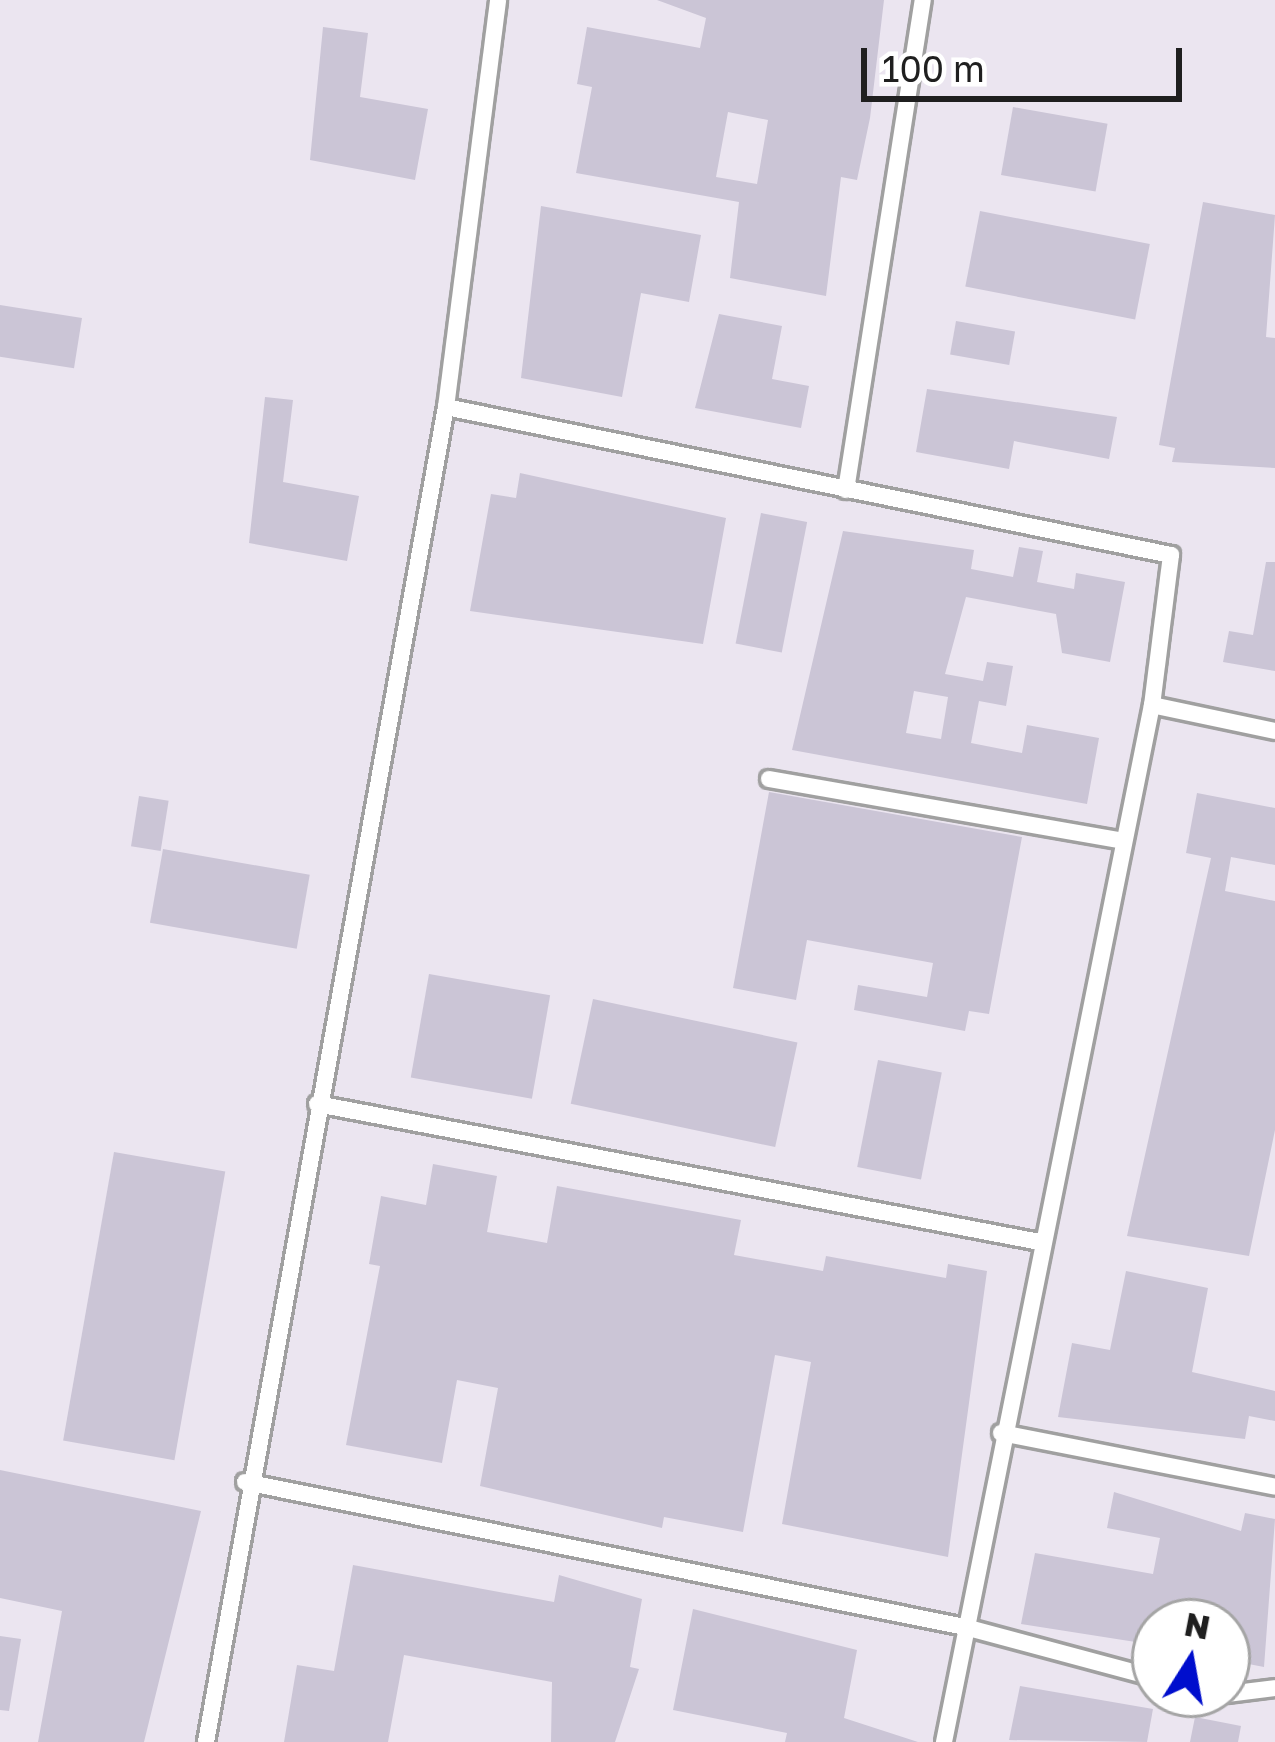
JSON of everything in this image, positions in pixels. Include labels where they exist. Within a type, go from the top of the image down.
[{"type":"street","points":[[206,1742],[245,1483],[446,407],[498,0]]},
{"type":"street","points":[[846,490],[923,0]]},
{"type":"street","points":[[446,407],[1171,556],[1151,705],[1001,1433],[944,1742]]},
{"type":"street","points":[[1151,705],[1275,731]]},
{"type":"street","points":[[769,779],[1123,841]]},
{"type":"street","points":[[317,1104],[1040,1242]]},
{"type":"street","points":[[1001,1433],[1275,1487]]},
{"type":"street","points":[[245,1483],[965,1627],[1131,1672]]},
{"type":"building","points":[[657,0],[884,0],[870,118],[857,180],[841,177],[826,296],[730,278],[739,202],[576,173],[592,87],[577,84],[587,27],[700,48],[706,18]],"holes":[[[728,112],[768,120],[757,184],[716,177]]]},
{"type":"building","points":[[323,27],[368,33],[360,97],[428,109],[415,180],[310,160]]},
{"type":"building","points":[[1013,107],[1108,124],[1096,192],[1001,175]]},
{"type":"building","points":[[1203,202],[1275,215],[1266,337],[1275,338],[1275,468],[1172,462],[1175,448],[1159,445]]},
{"type":"building","points":[[541,206],[701,235],[689,302],[641,293],[622,397],[521,378]]},
{"type":"building","points":[[980,211],[1150,244],[1135,320],[965,287]]},
{"type":"building","points":[[0,305],[82,318],[74,368],[0,357]]},
{"type":"building","points":[[719,314],[782,326],[772,379],[809,386],[801,428],[695,408]]},
{"type":"building","points":[[956,321],[1015,331],[1009,365],[950,354]]},
{"type":"building","points":[[927,389],[1117,417],[1109,459],[1014,441],[1009,469],[916,452]]},
{"type":"building","points":[[265,397],[293,400],[283,482],[359,496],[347,561],[249,543]]},
{"type":"building","points":[[520,473],[726,518],[703,644],[470,611],[491,494],[516,498]]},
{"type":"building","points":[[761,513],[807,522],[782,653],[736,644]]},
{"type":"building","points":[[843,531],[974,550],[971,569],[1013,577],[1019,547],[1043,551],[1037,582],[1074,589],[1076,573],[1125,582],[1110,662],[1062,653],[1056,614],[966,597],[945,674],[983,681],[987,662],[1013,666],[1006,706],[979,701],[971,743],[1022,753],[1027,725],[1099,738],[1087,804],[792,750]],"holes":[[[914,691],[948,697],[941,739],[906,733]]]},
{"type":"building","points":[[1266,562],[1275,562],[1275,671],[1223,662],[1229,631],[1253,635]]},
{"type":"building","points":[[769,792],[1022,837],[989,1014],[969,1011],[965,1031],[854,1010],[858,985],[927,997],[933,963],[807,940],[796,1000],[733,988]]},
{"type":"building","points":[[1197,793],[1275,808],[1275,865],[1231,857],[1225,891],[1275,901],[1275,1130],[1249,1256],[1127,1236],[1211,858],[1186,853]]},
{"type":"building","points":[[139,796],[169,801],[161,851],[131,846]]},
{"type":"building","points":[[163,849],[310,875],[297,949],[150,923]]},
{"type":"building","points":[[429,974],[550,995],[532,1099],[411,1077]]},
{"type":"building","points":[[593,999],[797,1042],[775,1147],[571,1104]]},
{"type":"building","points":[[878,1060],[942,1072],[921,1179],[857,1167]]},
{"type":"building","points":[[114,1152],[225,1172],[174,1460],[63,1441]]},
{"type":"building","points":[[433,1164],[497,1176],[487,1232],[547,1243],[557,1186],[741,1220],[734,1255],[823,1271],[826,1256],[946,1278],[948,1264],[987,1271],[948,1557],[782,1524],[811,1362],[775,1355],[743,1532],[664,1517],[662,1528],[480,1486],[498,1388],[457,1380],[442,1463],[346,1445],[380,1266],[369,1264],[381,1196],[426,1205]]},
{"type":"building","points":[[1126,1271],[1208,1288],[1192,1372],[1275,1391],[1275,1421],[1249,1416],[1245,1439],[1058,1417],[1072,1343],[1110,1350]]},
{"type":"building","points":[[0,1470],[201,1511],[144,1742],[38,1742],[62,1611],[0,1598]]},
{"type":"building","points":[[1114,1492],[1241,1531],[1245,1513],[1275,1519],[1264,1667],[1251,1664],[1251,1598],[1131,1598],[1131,1641],[1021,1624],[1035,1553],[1153,1574],[1160,1538],[1107,1528]]},
{"type":"building","points":[[353,1565],[554,1602],[559,1575],[642,1599],[630,1667],[639,1669],[615,1742],[551,1742],[552,1682],[404,1655],[388,1742],[284,1742],[297,1665],[334,1671]]},
{"type":"building","points":[[693,1609],[857,1650],[844,1718],[918,1742],[785,1742],[787,1733],[673,1710]]},
{"type":"building","points":[[0,1636],[21,1639],[9,1711],[0,1710]]},
{"type":"building","points":[[1020,1686],[1131,1705],[1131,1718],[1151,1718],[1147,1742],[1009,1740]]},
{"type":"building","points":[[1195,1718],[1241,1726],[1238,1742],[1190,1742]]}]
